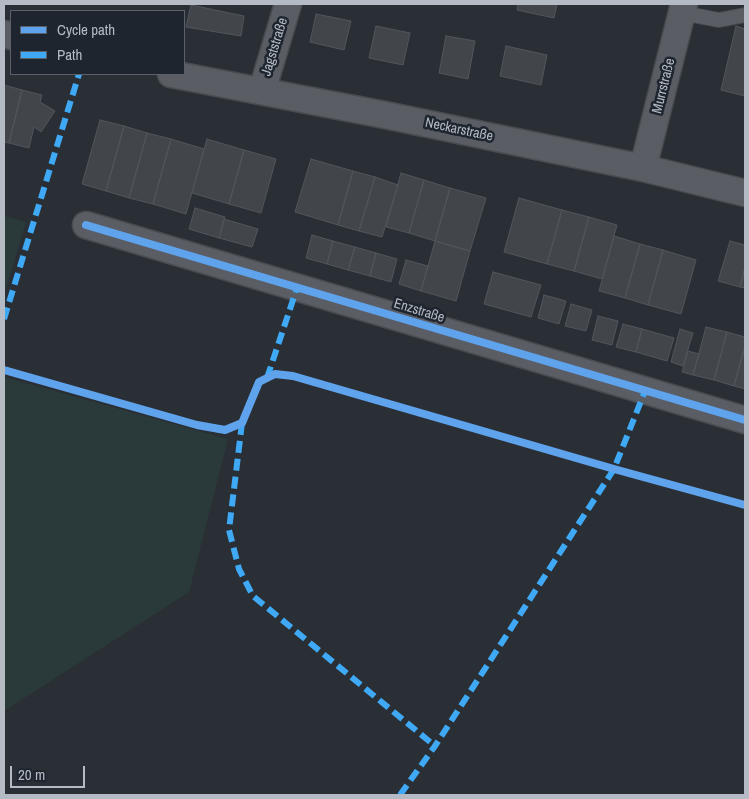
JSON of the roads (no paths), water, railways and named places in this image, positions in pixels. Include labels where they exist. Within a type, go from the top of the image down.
[{"type":"street","name":"Jagststraße","points":[[262,91],[288,4]]},
{"type":"street","name":"Murrstraße","points":[[643,168],[683,9]]},
{"type":"street","name":"Neckarstraße","points":[[176,75],[380,114],[643,168],[745,193]]},
{"type":"street","name":"Enzstraße","points":[[86,225],[745,420]]},
{"type":"lane","points":[[683,9],[719,20],[745,15]]}]
